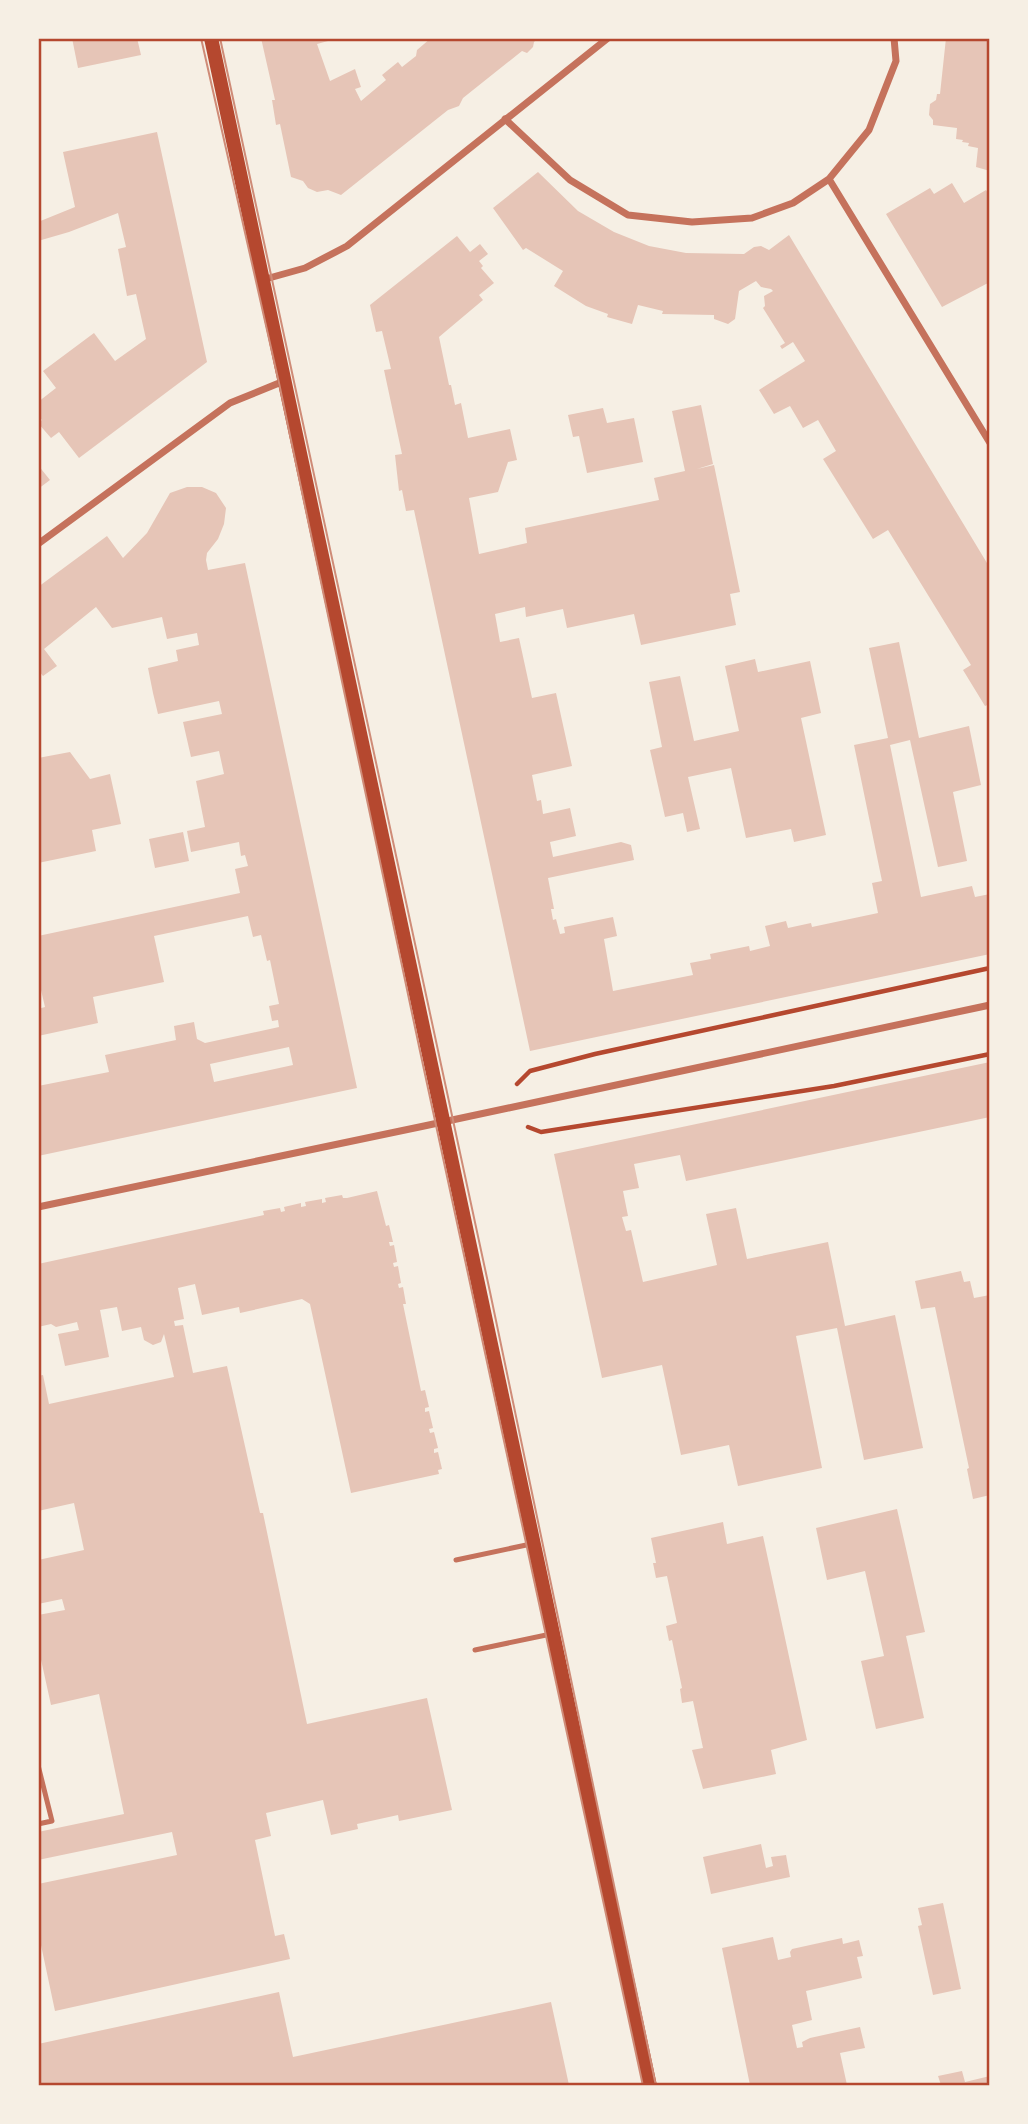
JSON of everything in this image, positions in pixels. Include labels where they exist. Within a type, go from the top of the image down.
[{"type":"main road","points":[[211,38],[650,2085]]},
{"type":"street","points":[[262,280],[304,268],[347,246],[608,38]]},
{"type":"street","points":[[505,119],[570,180],[628,215],[692,222],[752,218],[793,203],[829,179],[869,130],[896,61],[894,38]]},
{"type":"street","points":[[829,179],[989,443]]},
{"type":"street","points":[[38,544],[230,403],[285,381]]},
{"type":"street","points":[[38,1206],[444,1123],[989,1005]]},
{"type":"lane","points":[[456,1560],[534,1544]]},
{"type":"lane","points":[[475,1650],[554,1634]]},
{"type":"lane","points":[[38,1765],[52,1821],[38,1824]]},
{"type":"path","points":[[989,968],[595,1054],[530,1071],[491,1112],[541,1132],[834,1086],[989,1054]]},
{"type":"building","points":[[72,38],[137,38],[141,55],[78,68]]},
{"type":"building","points":[[261,38],[339,38],[317,44],[330,81],[355,69],[361,87],[355,89],[361,101],[386,80],[382,75],[398,62],[402,67],[416,56],[417,50],[431,38],[538,38],[527,53],[522,51],[463,98],[459,106],[448,110],[341,195],[328,190],[317,192],[308,188],[303,181],[291,177],[280,124],[276,125],[272,100],[275,100]]},
{"type":"building","points":[[946,38],[990,38],[990,171],[976,167],[978,148],[956,139],[957,128],[933,125],[929,115],[930,104],[936,100],[937,94],[940,94]]},
{"type":"building","points":[[157,132],[207,362],[79,458],[59,432],[51,438],[38,423],[42,420],[38,416],[38,402],[56,388],[43,371],[94,333],[115,361],[146,339],[136,294],[127,296],[118,249],[126,247],[118,213],[38,241],[38,222],[75,207],[63,152]]},
{"type":"building","points":[[538,172],[578,211],[614,232],[649,246],[686,253],[744,254],[754,247],[761,246],[769,250],[789,235],[990,568],[990,704],[985,706],[963,670],[971,665],[888,530],[873,539],[823,459],[836,451],[818,420],[803,428],[790,406],[774,414],[759,390],[805,361],[793,342],[782,349],[780,346],[785,343],[763,308],[764,296],[773,291],[761,287],[756,281],[739,291],[735,319],[728,324],[714,319],[714,315],[662,314],[663,311],[638,305],[632,324],[607,317],[608,314],[586,306],[554,286],[563,271],[526,248],[523,250],[493,208]]},
{"type":"building","points":[[952,183],[964,203],[986,190],[990,196],[990,286],[988,283],[942,307],[886,214],[930,188],[934,194]]},
{"type":"building","points":[[457,236],[470,252],[480,244],[488,254],[479,261],[483,266],[481,268],[494,283],[479,295],[483,300],[439,337],[449,385],[455,405],[461,403],[468,438],[510,429],[517,460],[508,462],[498,492],[469,498],[479,554],[527,543],[525,528],[659,500],[654,478],[685,471],[672,411],[701,405],[713,464],[697,469],[714,465],[740,592],[730,594],[736,625],[641,645],[634,614],[567,628],[563,609],[526,617],[525,607],[495,614],[500,642],[519,638],[532,698],[556,693],[572,766],[532,775],[537,801],[541,800],[543,814],[570,808],[576,836],[550,842],[553,857],[621,842],[631,845],[634,860],[548,878],[554,909],[551,909],[553,920],[556,919],[560,934],[565,933],[564,927],[613,917],[617,936],[604,939],[613,991],[693,975],[690,963],[711,959],[710,954],[749,946],[750,951],[770,946],[765,926],[786,921],[788,928],[811,923],[812,927],[878,913],[872,883],[882,881],[854,745],[888,738],[869,648],[899,642],[919,738],[969,726],[981,785],[953,792],[967,861],[938,867],[910,740],[890,745],[921,897],[972,886],[975,897],[990,894],[990,954],[530,1051],[414,510],[406,511],[402,490],[399,491],[395,455],[402,454],[384,370],[391,369],[382,331],[376,332],[370,305]]},
{"type":"building","points":[[603,408],[607,423],[634,418],[643,462],[587,473],[579,436],[573,437],[568,415]]},
{"type":"building","points":[[38,465],[50,480],[38,489]]},
{"type":"building","points":[[187,487],[202,487],[216,493],[226,508],[218,539],[207,553],[208,570],[245,563],[357,1088],[38,1156],[38,1086],[109,1072],[105,1055],[176,1040],[174,1026],[194,1022],[197,1039],[205,1043],[279,1027],[278,1020],[272,1021],[269,1006],[279,1004],[270,960],[267,961],[261,935],[253,937],[248,916],[154,936],[164,982],[93,997],[98,1023],[38,1036],[38,1009],[45,1007],[41,990],[38,991],[38,936],[240,893],[235,869],[248,866],[245,855],[241,856],[239,842],[191,852],[187,831],[205,827],[196,781],[224,774],[219,751],[191,757],[183,722],[222,714],[219,701],[158,714],[153,693],[148,668],[178,661],[176,650],[199,645],[197,633],[167,639],[162,617],[112,628],[96,607],[44,649],[57,666],[43,676],[38,670],[38,587],[107,536],[123,558],[147,533],[170,493]],"holes":[[[289,1047],[293,1065],[214,1082],[210,1064]]]},
{"type":"building","points":[[755,659],[758,672],[810,661],[821,713],[801,718],[826,835],[794,842],[791,829],[746,838],[731,768],[688,777],[700,829],[687,832],[683,813],[665,817],[650,750],[662,747],[649,682],[680,676],[694,741],[739,731],[725,666]]},
{"type":"building","points":[[70,752],[90,779],[110,774],[121,824],[92,830],[96,851],[38,863],[38,758]]},
{"type":"building","points":[[183,832],[189,861],[155,868],[149,839]]},
{"type":"building","points":[[990,1062],[990,1117],[686,1181],[680,1155],[634,1164],[639,1188],[623,1191],[628,1216],[622,1217],[626,1231],[631,1230],[643,1282],[717,1265],[706,1214],[736,1208],[747,1259],[828,1242],[845,1326],[895,1315],[923,1448],[864,1460],[837,1328],[796,1336],[822,1468],[738,1486],[729,1445],[681,1455],[662,1365],[602,1378],[554,1154]]},
{"type":"building","points":[[377,1191],[386,1226],[389,1225],[393,1242],[389,1242],[390,1246],[394,1245],[397,1262],[393,1263],[394,1267],[398,1266],[401,1283],[398,1284],[399,1288],[403,1287],[406,1304],[403,1304],[421,1391],[425,1390],[429,1407],[425,1408],[425,1412],[429,1411],[433,1428],[429,1429],[430,1433],[434,1432],[438,1448],[434,1449],[434,1453],[438,1452],[442,1469],[438,1470],[439,1474],[351,1493],[310,1304],[302,1299],[240,1313],[239,1307],[202,1315],[195,1284],[178,1288],[184,1319],[174,1321],[175,1326],[183,1325],[193,1373],[227,1366],[260,1513],[263,1513],[307,1724],[427,1698],[452,1810],[399,1821],[398,1815],[357,1824],[358,1829],[331,1835],[323,1800],[266,1813],[271,1836],[255,1840],[275,1936],[284,1934],[290,1959],[55,2011],[38,1931],[38,1884],[177,1855],[172,1832],[38,1860],[38,1832],[124,1814],[99,1694],[51,1705],[38,1646],[38,1615],[65,1610],[62,1599],[38,1604],[38,1560],[84,1550],[74,1503],[38,1511],[38,1376],[43,1375],[49,1404],[174,1377],[164,1334],[161,1342],[153,1345],[144,1340],[141,1327],[122,1331],[117,1307],[100,1310],[109,1357],[65,1366],[58,1334],[79,1330],[77,1322],[56,1327],[51,1324],[38,1327],[38,1264],[264,1215],[263,1211],[280,1208],[281,1212],[285,1211],[284,1207],[301,1203],[301,1207],[306,1206],[305,1202],[322,1199],[322,1203],[326,1202],[325,1198],[342,1195],[347,1198]]},
{"type":"building","points":[[961,1271],[964,1282],[970,1281],[974,1298],[990,1295],[990,1495],[973,1499],[935,1307],[921,1309],[915,1281]]},
{"type":"building","points":[[897,1509],[925,1632],[906,1636],[924,1718],[876,1729],[861,1661],[884,1656],[865,1571],[827,1580],[816,1528]]},
{"type":"building","points":[[723,1522],[727,1544],[763,1536],[807,1740],[771,1750],[776,1774],[703,1789],[692,1750],[703,1748],[693,1701],[682,1703],[682,1688],[672,1640],[669,1641],[666,1626],[677,1623],[667,1576],[656,1578],[651,1538]]},
{"type":"building","points":[[761,1844],[766,1868],[773,1866],[771,1857],[786,1855],[790,1877],[711,1894],[703,1857]]},
{"type":"building","points":[[943,1903],[961,1989],[933,1995],[918,1926],[922,1925],[918,1908]]},
{"type":"building","points":[[773,1937],[778,1960],[791,1957],[792,1949],[842,1938],[843,1944],[859,1940],[863,1956],[857,1957],[862,1978],[806,1991],[812,2020],[792,2025],[797,2048],[803,2047],[802,2042],[810,2038],[860,2027],[865,2048],[840,2053],[847,2085],[750,2085],[722,1948]]},
{"type":"building","points":[[279,1992],[293,2057],[551,2002],[569,2085],[38,2085],[38,2044]]},
{"type":"building","points":[[962,2071],[965,2082],[990,2076],[990,2085],[941,2085],[938,2076]]},
{"type":"tram line","points":[[201,38],[279,383],[643,2086]]},
{"type":"tram line","points":[[220,38],[490,1292],[656,2086]]}]
